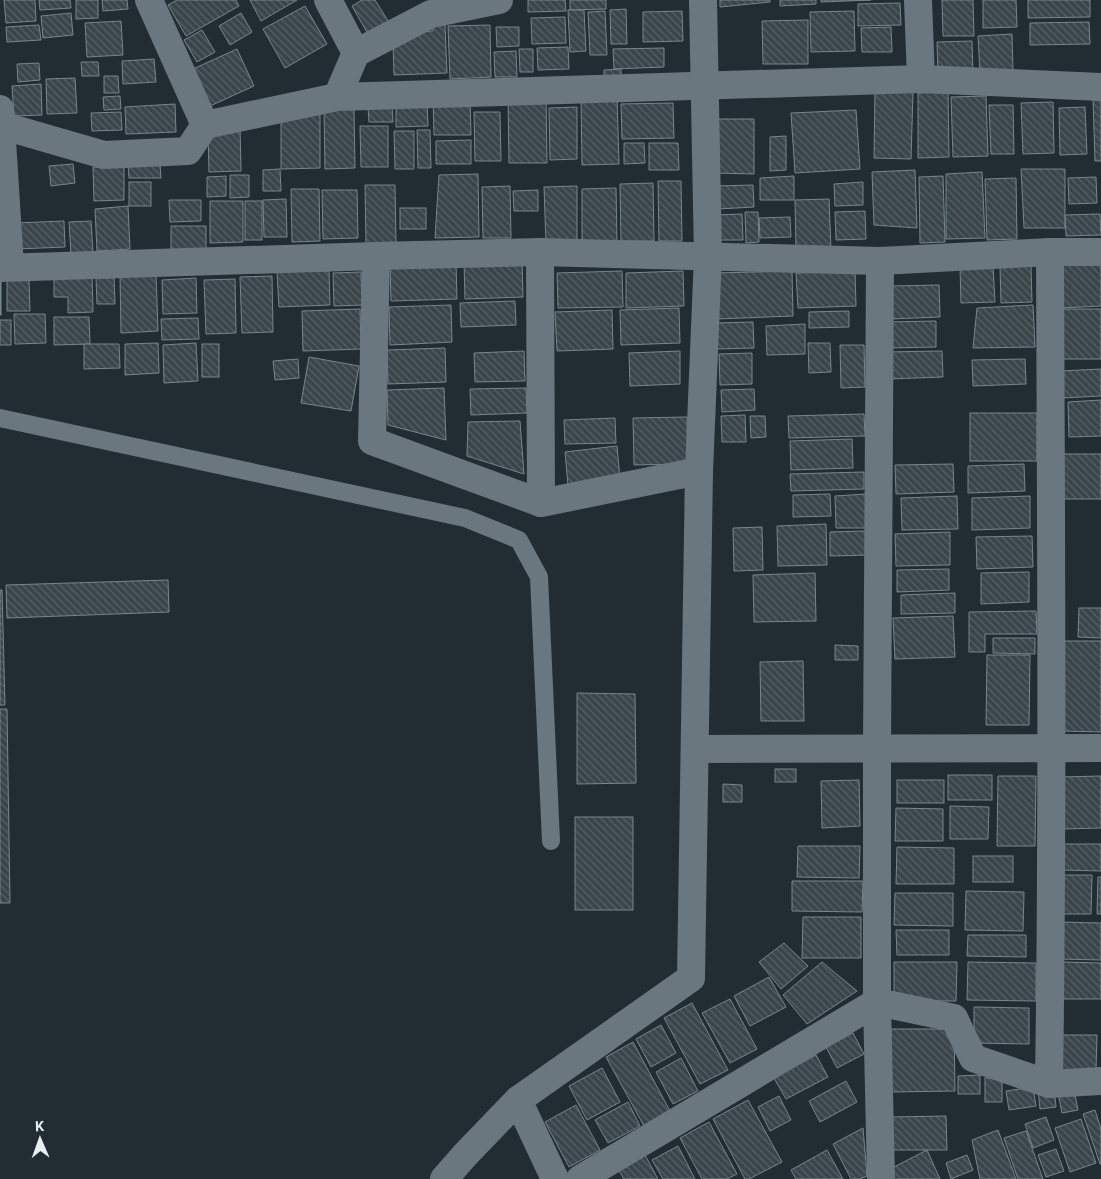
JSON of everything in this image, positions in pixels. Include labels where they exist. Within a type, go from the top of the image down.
[{"type":"street","points":[[149,0],[205,125]]},
{"type":"street","points":[[328,0],[356,53]]},
{"type":"street","points":[[337,97],[356,53],[431,14],[497,0]]},
{"type":"street","points":[[444,1179],[469,1167],[518,1100],[691,978],[699,471],[708,256],[703,0]]},
{"type":"street","points":[[918,0],[921,79]]},
{"type":"street","points":[[1101,87],[921,79],[337,97],[205,125],[188,151],[104,155],[1,118],[5,267],[540,252],[880,261],[1050,252],[1101,252]]},
{"type":"street","points":[[540,252],[542,503]]},
{"type":"street","points":[[1049,1084],[1052,749],[1050,252]]},
{"type":"street","points":[[376,256],[372,441],[542,503],[699,471]]},
{"type":"street","points":[[880,261],[877,1002],[881,1179]]},
{"type":"street","points":[[695,749],[1101,748]]},
{"type":"street","points":[[580,1179],[877,1002],[954,1018],[973,1058],[1049,1084],[1101,1081]]},
{"type":"street","points":[[518,1100],[554,1179]]},
{"type":"lane","points":[[0,418],[464,518],[519,540],[539,577],[551,841]]},
{"type":"building","points":[[4,0],[35,0],[36,21],[6,23]]},
{"type":"building","points":[[39,0],[70,0],[71,8],[40,10]]},
{"type":"building","points":[[76,0],[98,0],[98,18],[76,19]]},
{"type":"building","points":[[102,0],[127,0],[128,9],[103,11]]},
{"type":"building","points":[[177,0],[236,0],[239,6],[186,36],[168,5]]},
{"type":"building","points":[[250,0],[297,0],[261,21]]},
{"type":"building","points":[[362,0],[375,0],[390,24],[369,36],[352,6]]},
{"type":"building","points":[[528,0],[565,0],[566,11],[528,12]]},
{"type":"building","points":[[570,0],[606,0],[606,9],[570,10]]},
{"type":"building","points":[[720,0],[770,0],[770,2],[720,7]]},
{"type":"building","points":[[780,0],[816,0],[816,4],[780,6]]},
{"type":"building","points":[[821,0],[871,0],[821,2]]},
{"type":"building","points":[[942,0],[973,0],[974,36],[943,36]]},
{"type":"building","points":[[983,0],[1016,0],[1017,27],[983,28]]},
{"type":"building","points":[[1028,0],[1090,0],[1090,17],[1028,18]]},
{"type":"building","points":[[900,3],[901,25],[858,26],[858,4]]},
{"type":"building","points":[[305,6],[327,44],[285,68],[263,29]]},
{"type":"building","points":[[626,9],[627,44],[611,44],[610,10]]},
{"type":"building","points":[[568,10],[584,10],[586,51],[570,52]]},
{"type":"building","points":[[605,11],[607,55],[590,55],[588,12]]},
{"type":"building","points":[[682,11],[683,41],[643,42],[643,12]]},
{"type":"building","points":[[854,11],[855,51],[811,52],[810,12]]},
{"type":"building","points":[[71,13],[73,35],[43,38],[41,16]]},
{"type":"building","points":[[241,13],[252,32],[230,45],[219,26]]},
{"type":"building","points":[[565,17],[566,43],[532,44],[531,18]]},
{"type":"building","points":[[808,20],[808,64],[763,64],[762,21]]},
{"type":"building","points":[[121,21],[123,55],[87,57],[85,23]]},
{"type":"building","points":[[1089,22],[1090,44],[1030,45],[1030,23]]},
{"type":"building","points":[[39,25],[41,40],[7,42],[6,27]]},
{"type":"building","points":[[433,25],[445,25],[447,73],[394,75],[393,44],[405,43],[405,32],[433,31]]},
{"type":"building","points":[[490,25],[491,77],[450,79],[448,26]]},
{"type":"building","points":[[496,27],[519,27],[519,46],[497,47]]},
{"type":"building","points":[[891,27],[892,52],[862,52],[861,28]]},
{"type":"building","points":[[202,30],[215,52],[197,62],[184,40]]},
{"type":"building","points":[[1012,34],[1013,71],[980,72],[978,36]]},
{"type":"building","points":[[972,41],[973,75],[938,76],[937,42]]},
{"type":"building","points":[[568,47],[569,69],[538,70],[537,48]]},
{"type":"building","points":[[664,48],[664,67],[614,69],[613,49]]},
{"type":"building","points":[[237,49],[254,86],[210,106],[193,69]]},
{"type":"building","points":[[519,49],[533,49],[533,72],[520,72]]},
{"type":"building","points":[[516,51],[517,77],[495,77],[494,52]]},
{"type":"building","points":[[154,59],[156,82],[123,84],[122,61]]},
{"type":"building","points":[[81,62],[98,62],[99,76],[82,76]]},
{"type":"building","points":[[39,63],[40,80],[18,82],[17,64]]},
{"type":"building","points":[[621,69],[621,86],[604,86],[604,70]]},
{"type":"building","points":[[104,76],[118,76],[119,93],[104,93]]},
{"type":"building","points":[[75,78],[77,113],[47,114],[46,79]]},
{"type":"building","points":[[41,84],[42,115],[14,116],[12,86]]},
{"type":"building","points":[[875,91],[913,92],[911,159],[874,158]]},
{"type":"building","points":[[948,92],[949,157],[918,158],[918,93]]},
{"type":"building","points":[[546,94],[547,163],[509,163],[508,95]]},
{"type":"building","points":[[120,96],[121,109],[104,110],[103,97]]},
{"type":"building","points":[[986,96],[988,156],[953,157],[951,97]]},
{"type":"building","points":[[433,98],[470,98],[471,135],[434,135]]},
{"type":"building","points":[[617,98],[619,164],[582,165],[581,99]]},
{"type":"building","points":[[1093,100],[1101,100],[1101,161],[1095,161]]},
{"type":"building","points":[[396,102],[427,102],[428,126],[396,127]]},
{"type":"building","points":[[1053,102],[1054,153],[1023,154],[1021,103]]},
{"type":"building","points":[[673,103],[674,138],[622,139],[621,104]]},
{"type":"building","points":[[175,104],[176,132],[126,134],[125,107]]},
{"type":"building","points":[[989,105],[1013,105],[1014,154],[991,154]]},
{"type":"building","points":[[392,106],[393,122],[369,122],[368,107]]},
{"type":"building","points":[[577,107],[577,159],[550,160],[549,108]]},
{"type":"building","points":[[1085,107],[1087,154],[1060,155],[1059,108]]},
{"type":"building","points":[[354,109],[355,168],[325,169],[324,110]]},
{"type":"building","points":[[856,110],[860,169],[795,173],[791,113]]},
{"type":"building","points":[[320,111],[320,168],[281,169],[281,112]]},
{"type":"building","points":[[121,112],[122,130],[92,131],[91,113]]},
{"type":"building","points":[[474,112],[500,112],[501,161],[475,161]]},
{"type":"building","points":[[715,119],[754,119],[754,174],[714,173]]},
{"type":"building","points":[[360,126],[388,126],[388,167],[361,167]]},
{"type":"building","points":[[240,127],[241,171],[209,172],[208,135]]},
{"type":"building","points":[[417,130],[430,130],[431,168],[418,168]]},
{"type":"building","points":[[394,131],[414,131],[414,169],[395,169]]},
{"type":"building","points":[[786,136],[786,170],[770,171],[770,137]]},
{"type":"building","points":[[471,140],[471,164],[436,164],[436,141]]},
{"type":"building","points":[[624,143],[644,143],[645,163],[624,164]]},
{"type":"building","points":[[649,143],[678,143],[679,170],[649,170]]},
{"type":"building","points":[[73,164],[75,183],[51,186],[49,166]]},
{"type":"building","points":[[128,164],[160,164],[161,178],[129,178]]},
{"type":"building","points":[[93,167],[124,167],[124,200],[94,201]]},
{"type":"building","points":[[280,169],[281,191],[263,191],[263,170]]},
{"type":"building","points":[[1021,169],[1065,169],[1065,228],[1024,228]]},
{"type":"building","points":[[915,170],[917,228],[874,225],[872,172]]},
{"type":"building","points":[[982,172],[985,238],[946,239],[946,174]]},
{"type":"building","points":[[478,174],[479,237],[435,238],[439,175]]},
{"type":"building","points":[[230,175],[249,175],[249,197],[230,198]]},
{"type":"building","points":[[226,176],[226,196],[207,197],[207,177]]},
{"type":"building","points":[[794,176],[794,200],[760,200],[760,178]]},
{"type":"building","points":[[943,176],[945,242],[920,243],[919,177]]},
{"type":"building","points":[[1096,177],[1097,203],[1069,204],[1068,178]]},
{"type":"building","points":[[1016,178],[1017,239],[987,240],[985,179]]},
{"type":"building","points":[[658,181],[681,181],[682,241],[659,241]]},
{"type":"building","points":[[129,182],[151,182],[151,206],[129,206]]},
{"type":"building","points":[[863,182],[863,205],[835,206],[834,184]]},
{"type":"building","points":[[653,183],[654,241],[621,241],[620,184]]},
{"type":"building","points":[[365,185],[395,185],[396,243],[366,244]]},
{"type":"building","points":[[753,185],[754,207],[717,209],[716,186]]},
{"type":"building","points":[[510,186],[511,238],[483,238],[482,187]]},
{"type":"building","points":[[577,186],[577,243],[546,244],[544,187]]},
{"type":"building","points":[[616,188],[617,243],[582,243],[582,189]]},
{"type":"building","points":[[291,189],[319,189],[320,241],[292,242]]},
{"type":"building","points":[[322,190],[357,190],[358,238],[323,239]]},
{"type":"building","points":[[538,190],[538,211],[514,211],[513,191]]},
{"type":"building","points":[[286,199],[287,237],[264,237],[263,200]]},
{"type":"building","points":[[829,199],[831,250],[796,251],[795,200]]},
{"type":"building","points":[[169,200],[201,200],[201,221],[170,222]]},
{"type":"building","points":[[210,201],[243,201],[243,242],[210,243]]},
{"type":"building","points":[[245,201],[262,201],[262,240],[245,240]]},
{"type":"building","points":[[128,206],[130,249],[97,251],[95,209]]},
{"type":"building","points":[[400,208],[426,208],[426,229],[400,229]]},
{"type":"building","points":[[865,211],[866,239],[836,240],[835,212]]},
{"type":"building","points":[[745,212],[758,212],[759,242],[746,243]]},
{"type":"building","points":[[742,214],[743,240],[716,240],[715,215]]},
{"type":"building","points":[[1100,214],[1101,235],[1066,236],[1065,215]]},
{"type":"building","points":[[790,217],[791,237],[760,238],[759,218]]},
{"type":"building","points":[[64,221],[65,247],[17,249],[16,223]]},
{"type":"building","points":[[91,221],[93,253],[71,254],[69,222]]},
{"type":"building","points":[[171,226],[206,226],[206,250],[171,251]]},
{"type":"building","points":[[522,259],[523,297],[465,299],[464,261]]},
{"type":"building","points":[[1101,262],[1101,306],[1061,308],[1060,263]]},
{"type":"building","points":[[456,263],[457,299],[391,301],[390,265]]},
{"type":"building","points":[[993,266],[995,302],[961,303],[960,267]]},
{"type":"building","points":[[1031,266],[1032,302],[1001,303],[1000,267]]},
{"type":"building","points":[[329,271],[330,305],[279,307],[277,272]]},
{"type":"building","points":[[622,271],[623,307],[558,308],[557,273]]},
{"type":"building","points":[[683,271],[684,306],[626,308],[626,273]]},
{"type":"building","points":[[792,271],[793,316],[717,319],[715,273]]},
{"type":"building","points":[[855,271],[856,306],[798,308],[796,273]]},
{"type":"building","points":[[92,272],[93,312],[68,313],[68,297],[54,297],[54,273]]},
{"type":"building","points":[[361,272],[362,305],[334,306],[333,273]]},
{"type":"building","points":[[156,274],[158,331],[121,333],[120,275]]},
{"type":"building","points":[[272,276],[273,332],[242,333],[240,277]]},
{"type":"building","points":[[96,278],[114,278],[115,304],[97,304]]},
{"type":"building","points":[[196,278],[197,313],[163,314],[162,280]]},
{"type":"building","points":[[235,279],[236,333],[206,334],[204,280]]},
{"type":"building","points":[[1,280],[1,315],[0,315]]},
{"type":"building","points":[[7,280],[29,280],[30,311],[7,311]]},
{"type":"building","points":[[939,285],[940,317],[890,319],[890,286]]},
{"type":"building","points":[[515,301],[516,325],[461,327],[460,303]]},
{"type":"building","points":[[451,305],[452,342],[390,345],[389,307]]},
{"type":"building","points":[[1033,305],[1035,347],[973,348],[977,308]]},
{"type":"building","points":[[679,308],[680,343],[621,345],[620,310]]},
{"type":"building","points":[[360,309],[361,349],[303,351],[302,311]]},
{"type":"building","points":[[1063,309],[1101,309],[1101,359],[1063,359]]},
{"type":"building","points":[[612,310],[613,349],[557,351],[555,312]]},
{"type":"building","points":[[849,311],[849,327],[809,328],[809,312]]},
{"type":"building","points":[[14,314],[45,314],[46,343],[15,344]]},
{"type":"building","points":[[54,317],[89,317],[90,344],[54,345]]},
{"type":"building","points":[[198,318],[199,339],[162,340],[161,319]]},
{"type":"building","points":[[0,320],[11,320],[11,345],[0,345]]},
{"type":"building","points":[[936,321],[936,347],[888,348],[888,322]]},
{"type":"building","points":[[753,322],[754,348],[716,349],[716,323]]},
{"type":"building","points":[[805,324],[805,354],[767,355],[766,326]]},
{"type":"building","points":[[158,343],[159,373],[125,375],[125,344]]},
{"type":"building","points":[[196,343],[198,381],[164,383],[163,345]]},
{"type":"building","points":[[808,343],[830,343],[831,372],[809,373]]},
{"type":"building","points":[[84,344],[119,344],[120,368],[84,369]]},
{"type":"building","points":[[202,344],[219,344],[219,377],[202,377]]},
{"type":"building","points":[[840,345],[864,345],[865,387],[841,388]]},
{"type":"building","points":[[445,348],[446,382],[388,384],[387,350]]},
{"type":"building","points":[[524,351],[525,381],[475,382],[474,353]]},
{"type":"building","points":[[680,351],[680,384],[630,386],[629,353]]},
{"type":"building","points":[[942,351],[943,377],[887,379],[886,352]]},
{"type":"building","points":[[752,353],[752,384],[720,385],[719,354]]},
{"type":"building","points":[[309,357],[359,366],[351,411],[301,403]]},
{"type":"building","points":[[298,359],[299,378],[275,380],[273,361]]},
{"type":"building","points":[[1025,359],[1026,384],[973,386],[972,360]]},
{"type":"building","points":[[1101,369],[1101,396],[1062,398],[1061,371]]},
{"type":"building","points":[[444,388],[446,440],[388,425],[387,390]]},
{"type":"building","points":[[526,388],[527,413],[471,415],[470,389]]},
{"type":"building","points":[[754,389],[755,410],[722,412],[721,390]]},
{"type":"building","points":[[1101,400],[1101,436],[1069,437],[1068,402]]},
{"type":"building","points":[[970,413],[1037,413],[1037,461],[970,461]]},
{"type":"building","points":[[864,414],[865,436],[789,438],[788,416]]},
{"type":"building","points":[[745,415],[746,442],[722,442],[721,416]]},
{"type":"building","points":[[750,416],[765,416],[766,437],[751,438]]},
{"type":"building","points":[[687,417],[688,464],[634,465],[633,418]]},
{"type":"building","points":[[615,418],[616,443],[565,444],[564,420]]},
{"type":"building","points":[[520,421],[524,474],[467,456],[468,422]]},
{"type":"building","points":[[852,439],[853,468],[791,470],[790,441]]},
{"type":"building","points":[[617,446],[620,479],[568,485],[565,452]]},
{"type":"building","points":[[1059,454],[1101,454],[1101,499],[1059,499]]},
{"type":"building","points":[[953,464],[954,492],[896,494],[895,465]]},
{"type":"building","points":[[1024,464],[1025,491],[968,493],[968,466]]},
{"type":"building","points":[[864,472],[864,489],[791,491],[790,474]]},
{"type":"building","points":[[830,494],[831,516],[793,517],[793,495]]},
{"type":"building","points":[[866,494],[867,528],[836,528],[835,496]]},
{"type":"building","points":[[957,496],[958,529],[902,530],[901,498]]},
{"type":"building","points":[[1030,496],[1030,528],[972,530],[972,498]]},
{"type":"building","points":[[826,524],[827,565],[778,566],[777,526]]},
{"type":"building","points":[[762,527],[763,570],[734,571],[733,528]]},
{"type":"building","points":[[866,531],[867,555],[830,556],[830,532]]},
{"type":"building","points":[[950,532],[950,565],[896,566],[895,534]]},
{"type":"building","points":[[1032,536],[1033,567],[977,569],[976,537]]},
{"type":"building","points":[[949,569],[949,590],[897,592],[897,570]]},
{"type":"building","points":[[1029,572],[1029,602],[981,604],[981,573]]},
{"type":"building","points":[[815,573],[816,621],[754,622],[753,575]]},
{"type":"building","points":[[168,580],[169,612],[7,618],[6,585]]},
{"type":"building","points":[[0,590],[2,590],[5,705],[0,705]]},
{"type":"building","points":[[955,593],[955,613],[901,614],[901,595]]},
{"type":"building","points":[[1079,608],[1101,608],[1101,638],[1078,637]]},
{"type":"building","points":[[1036,611],[1037,634],[985,634],[985,652],[969,652],[969,612]]},
{"type":"building","points":[[953,616],[955,657],[895,659],[893,618]]},
{"type":"building","points":[[993,638],[1035,638],[1035,654],[993,653]]},
{"type":"building","points":[[1063,641],[1101,641],[1101,732],[1062,731]]},
{"type":"building","points":[[835,645],[858,646],[858,660],[835,660]]},
{"type":"building","points":[[987,655],[1030,655],[1029,725],[986,725]]},
{"type":"building","points":[[803,661],[804,721],[761,721],[760,662]]},
{"type":"building","points":[[577,693],[635,694],[636,783],[577,784]]},
{"type":"building","points":[[0,709],[7,709],[10,903],[0,903]]},
{"type":"building","points":[[775,769],[796,769],[796,782],[775,782]]},
{"type":"building","points":[[948,775],[992,775],[992,800],[948,800]]},
{"type":"building","points":[[998,776],[1036,776],[1035,846],[997,846]]},
{"type":"building","points":[[1101,776],[1101,828],[1063,829],[1061,777]]},
{"type":"building","points":[[859,780],[860,826],[822,828],[821,781]]},
{"type":"building","points":[[897,780],[944,780],[944,803],[897,803]]},
{"type":"building","points":[[723,784],[742,785],[742,802],[723,802]]},
{"type":"building","points":[[950,806],[989,807],[988,839],[950,839]]},
{"type":"building","points":[[896,808],[943,809],[943,841],[895,841]]},
{"type":"building","points":[[575,817],[633,817],[633,910],[575,910]]},
{"type":"building","points":[[1063,844],[1101,844],[1101,871],[1063,870]]},
{"type":"building","points":[[798,846],[860,846],[859,878],[797,877]]},
{"type":"building","points":[[897,847],[954,848],[954,884],[896,884]]},
{"type":"building","points":[[973,856],[1013,856],[1013,882],[973,882]]},
{"type":"building","points":[[1064,875],[1092,875],[1091,914],[1063,914]]},
{"type":"building","points":[[1098,877],[1101,877],[1101,914],[1097,914]]},
{"type":"building","points":[[792,881],[863,881],[862,912],[792,911]]},
{"type":"building","points":[[966,891],[1024,892],[1023,931],[965,930]]},
{"type":"building","points":[[895,893],[953,893],[953,926],[894,925]]},
{"type":"building","points":[[803,917],[861,917],[861,958],[802,958]]},
{"type":"building","points":[[1060,922],[1101,923],[1101,960],[1059,959]]},
{"type":"building","points":[[896,930],[949,930],[949,955],[897,955]]},
{"type":"building","points":[[968,935],[1026,935],[1026,957],[967,956]]},
{"type":"building","points":[[784,943],[808,966],[781,989],[759,962]]},
{"type":"building","points":[[822,962],[857,991],[807,1024],[783,995]]},
{"type":"building","points":[[894,962],[957,962],[956,1001],[894,1001]]},
{"type":"building","points":[[968,962],[1036,963],[1036,1001],[967,1000]]},
{"type":"building","points":[[1063,962],[1101,963],[1101,999],[1062,999]]},
{"type":"building","points":[[769,977],[786,1007],[750,1026],[734,996]]},
{"type":"building","points":[[730,999],[757,1049],[730,1063],[702,1013]]},
{"type":"building","points":[[692,1003],[728,1070],[700,1084],[664,1018]]},
{"type":"building","points":[[974,1007],[1029,1008],[1029,1044],[974,1043]]},
{"type":"building","points":[[661,1025],[676,1053],[651,1067],[636,1039]]},
{"type":"building","points":[[891,1029],[954,1029],[955,1091],[891,1092]]},
{"type":"building","points":[[853,1033],[864,1054],[837,1068],[826,1047]]},
{"type":"building","points":[[1059,1035],[1097,1035],[1096,1070],[1059,1070]]},
{"type":"building","points":[[633,1042],[670,1111],[644,1126],[606,1057]]},
{"type":"building","points":[[816,1055],[828,1077],[786,1099],[774,1078]]},
{"type":"building","points":[[681,1058],[698,1091],[673,1104],[656,1072]]},
{"type":"building","points":[[602,1068],[620,1102],[587,1120],[569,1086]]},
{"type":"building","points":[[980,1075],[980,1094],[958,1094],[958,1076]]},
{"type":"building","points":[[985,1078],[1002,1078],[1002,1102],[985,1102]]},
{"type":"building","points":[[846,1081],[857,1102],[820,1122],[809,1101]]},
{"type":"building","points":[[1073,1085],[1078,1110],[1062,1113],[1057,1088]]},
{"type":"building","points":[[1033,1087],[1036,1106],[1009,1110],[1006,1091]]},
{"type":"building","points":[[1054,1087],[1056,1107],[1040,1109],[1038,1089]]},
{"type":"building","points":[[779,1096],[791,1120],[770,1131],[758,1107]]},
{"type":"building","points":[[748,1100],[782,1162],[749,1179],[745,1179],[713,1119]]},
{"type":"building","points":[[628,1102],[640,1126],[608,1143],[595,1120]]},
{"type":"building","points":[[576,1105],[600,1150],[569,1167],[545,1122]]},
{"type":"building","points":[[1095,1110],[1101,1129],[1101,1164],[1083,1114]]},
{"type":"building","points":[[946,1116],[947,1150],[892,1150],[892,1117]]},
{"type":"building","points":[[1046,1117],[1054,1140],[1033,1148],[1025,1124]]},
{"type":"building","points":[[1081,1119],[1096,1163],[1070,1172],[1055,1128]]},
{"type":"building","points":[[709,1122],[737,1174],[727,1179],[702,1179],[680,1138]]},
{"type":"building","points":[[863,1128],[867,1176],[860,1179],[851,1179],[833,1144]]},
{"type":"building","points":[[998,1130],[1016,1179],[980,1179],[972,1140]]},
{"type":"building","points":[[1026,1131],[1043,1179],[1018,1179],[1004,1138]]},
{"type":"building","points":[[678,1146],[695,1179],[663,1179],[652,1160]]},
{"type":"building","points":[[1056,1149],[1064,1171],[1046,1177],[1038,1155]]},
{"type":"building","points":[[827,1150],[843,1179],[796,1179],[791,1170]]},
{"type":"building","points":[[927,1150],[940,1179],[893,1179],[892,1168]]},
{"type":"building","points":[[645,1155],[658,1179],[624,1179],[618,1169]]},
{"type":"building","points":[[967,1155],[973,1170],[951,1179],[946,1163]]}]
